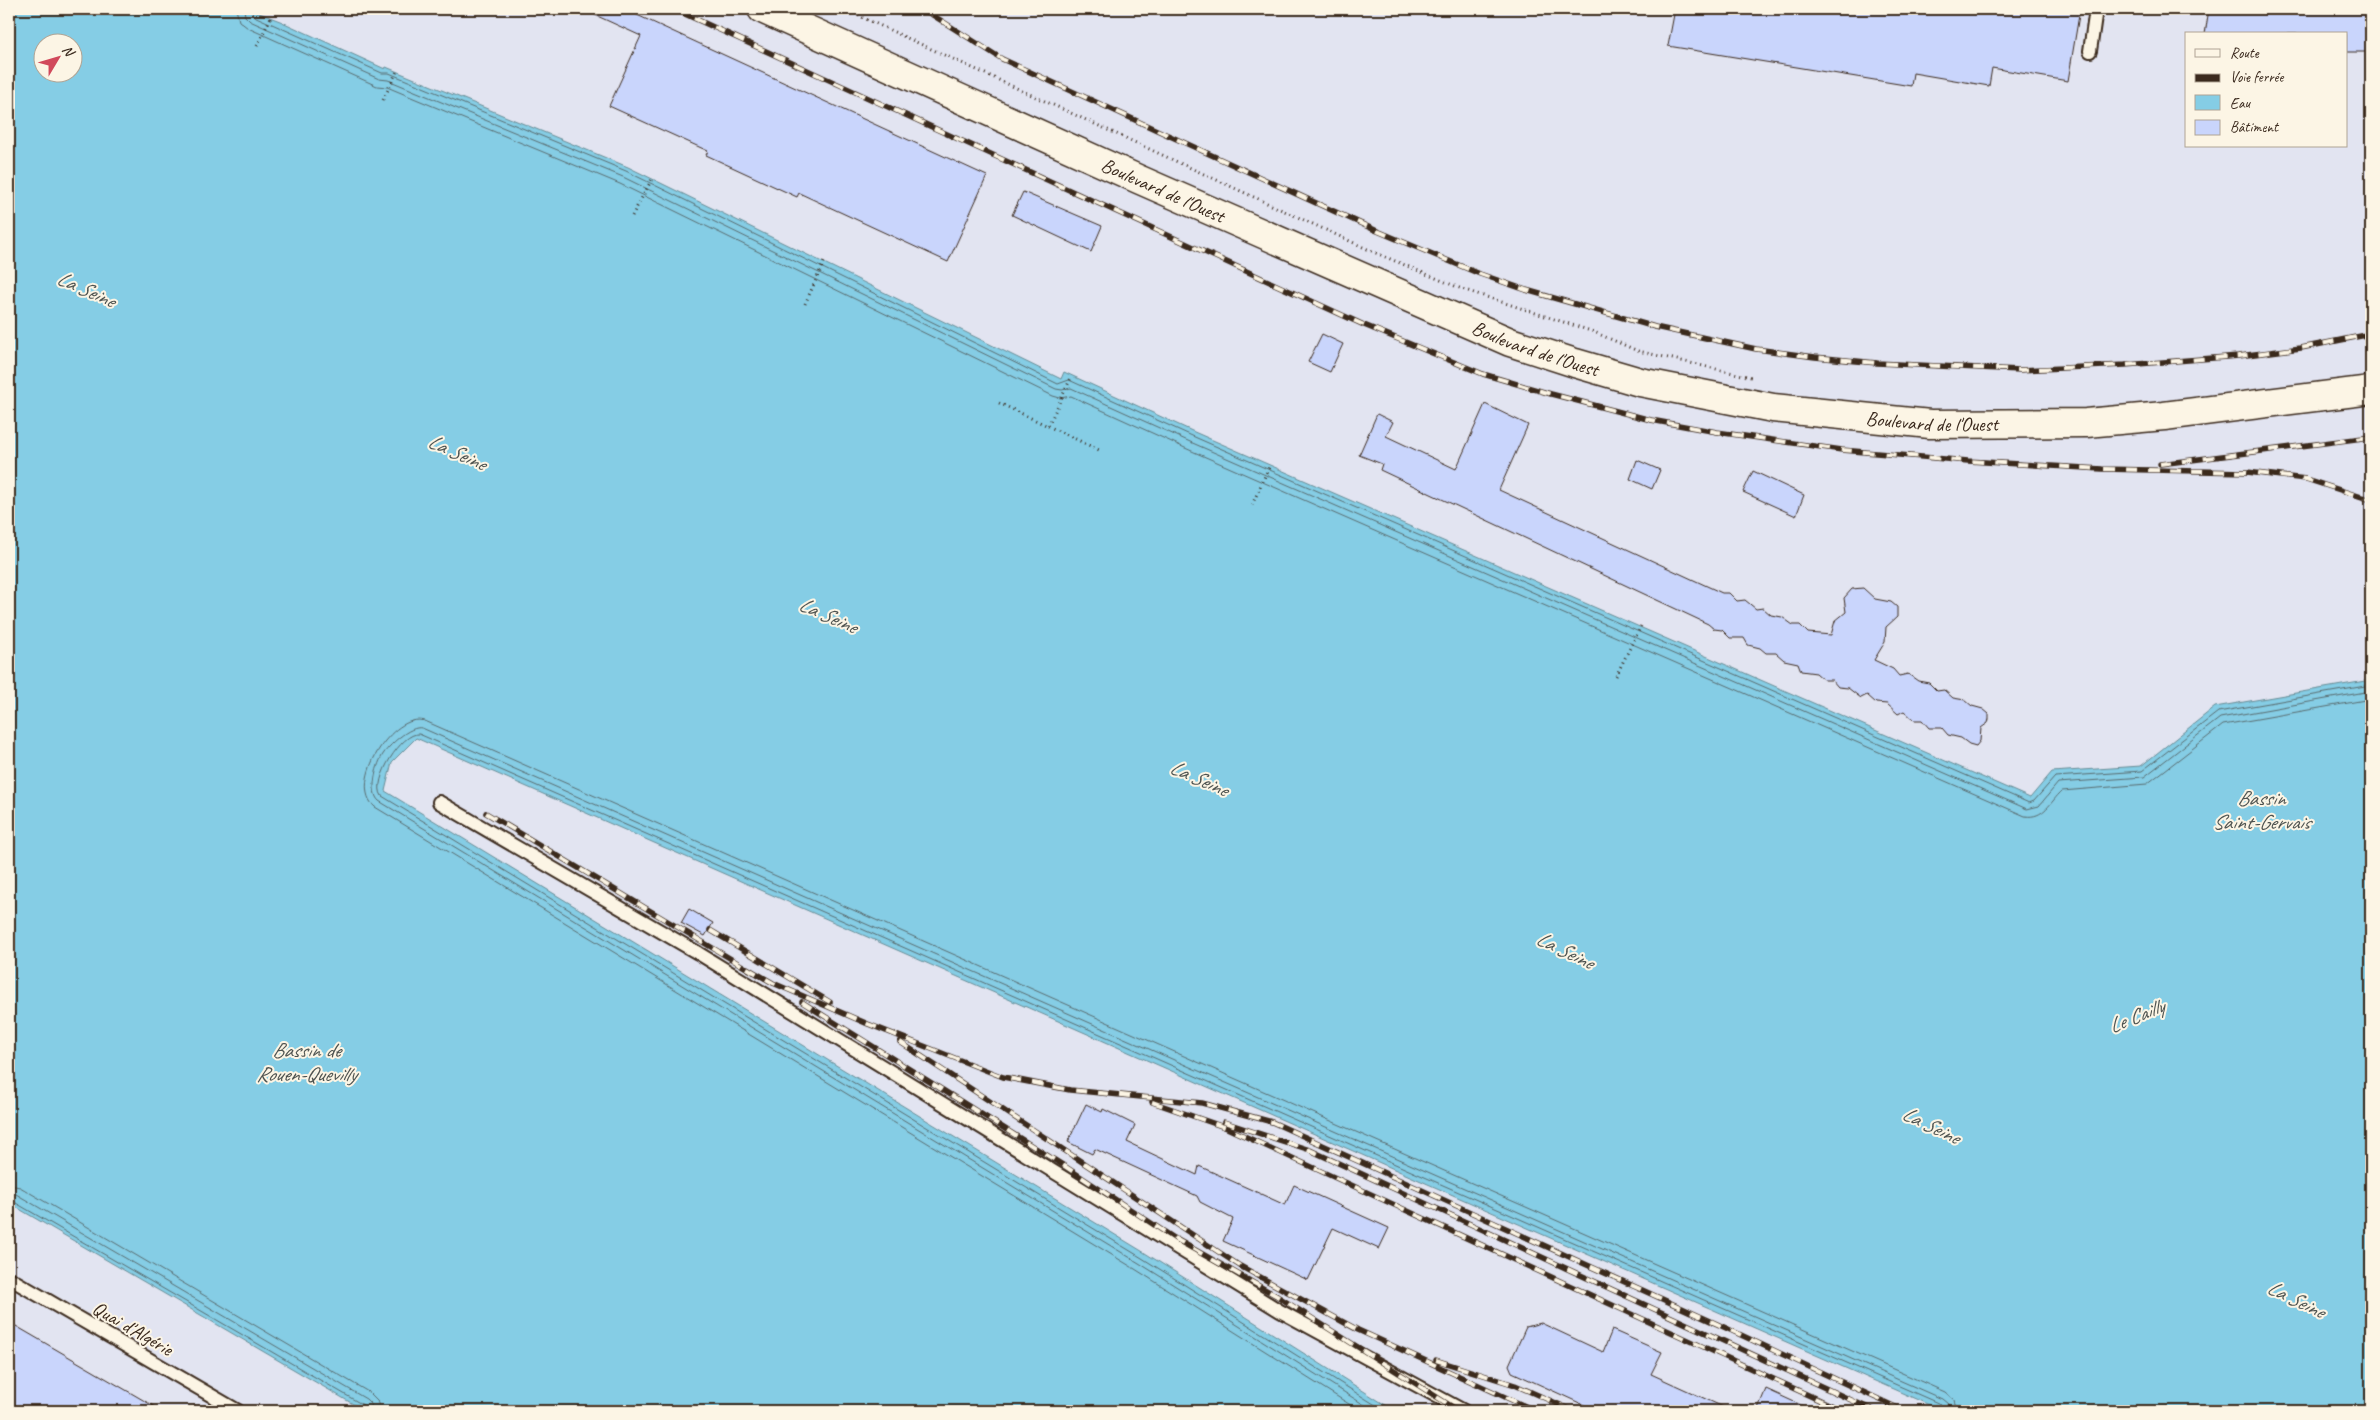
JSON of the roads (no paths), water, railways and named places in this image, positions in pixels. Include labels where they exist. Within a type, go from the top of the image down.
[{"type":"main road","name":"Boulevard de l'Ouest","points":[[762,9],[1138,179],[1510,342],[1575,364],[1640,382],[1773,408],[1930,424],[2086,423],[2164,416],[2371,390]]},
{"type":"lane","points":[[2090,51],[2096,9]]},
{"type":"lane","points":[[439,802],[698,953],[1280,1312],[1464,1411]]},
{"type":"lane","name":"Quai d'Algérie","points":[[9,1278],[238,1411]]},
{"type":"lane","points":[[1432,1394],[1454,1411]]},
{"type":"water","points":[[9,9],[249,9],[280,21],[385,69],[386,67],[628,167],[1061,379],[1064,372],[1192,431],[2030,798],[2052,772],[2141,766],[2215,707],[2371,680],[2371,1411],[1943,1411],[416,738],[392,762],[385,791],[1145,1253],[1395,1411],[365,1411],[9,1203]]},
{"type":"railway","points":[[674,9],[1364,325],[1483,374],[1551,394],[1651,420],[1717,432],[1842,450],[1968,461],[2102,469],[2247,472],[2306,479],[2371,500]]},
{"type":"railway","points":[[923,9],[1002,59],[1375,230],[1480,274],[1526,290],[1655,327],[1756,349],[1815,357],[1877,363],[2020,370],[2125,365],[2239,356],[2301,348],[2371,334]]},
{"type":"railway","points":[[2160,464],[2371,437]]},
{"type":"railway","points":[[486,813],[753,972]]},
{"type":"railway","points":[[710,930],[830,1002]]},
{"type":"railway","points":[[747,968],[773,983],[868,1024],[1003,1077],[1070,1090],[1202,1103],[1272,1122],[1904,1411]]},
{"type":"railway","points":[[802,1002],[1066,1167],[1174,1238],[1277,1296],[1459,1411]]},
{"type":"railway","points":[[900,1042],[1240,1266],[1358,1330],[1536,1411]]},
{"type":"railway","points":[[1152,1102],[1227,1128],[1843,1411]]},
{"type":"railway","points":[[1224,1122],[1310,1150],[1875,1411]]},
{"type":"railway","points":[[1436,1360],[1515,1385],[1574,1411]]},
{"type":"water label","name":"La Seine","points":[[86,289]]},
{"type":"water label","name":"La Seine","points":[[457,452]]},
{"type":"water label","name":"La Seine","points":[[828,615]]},
{"type":"water label","name":"La Seine","points":[[1199,778]]},
{"type":"water label","name":"Bassin Saint-Gervais","points":[[2261,810]]},
{"type":"water label","name":"La Seine","points":[[1565,950]]},
{"type":"water label","name":"Le Cailly","points":[[2136,1016]]},
{"type":"water label","name":"Bassin de Rouen-Quevilly","points":[[306,1062]]},
{"type":"water label","name":"La Seine","points":[[1931,1125]]},
{"type":"water label","name":"La Seine","points":[[2296,1299]]}]
